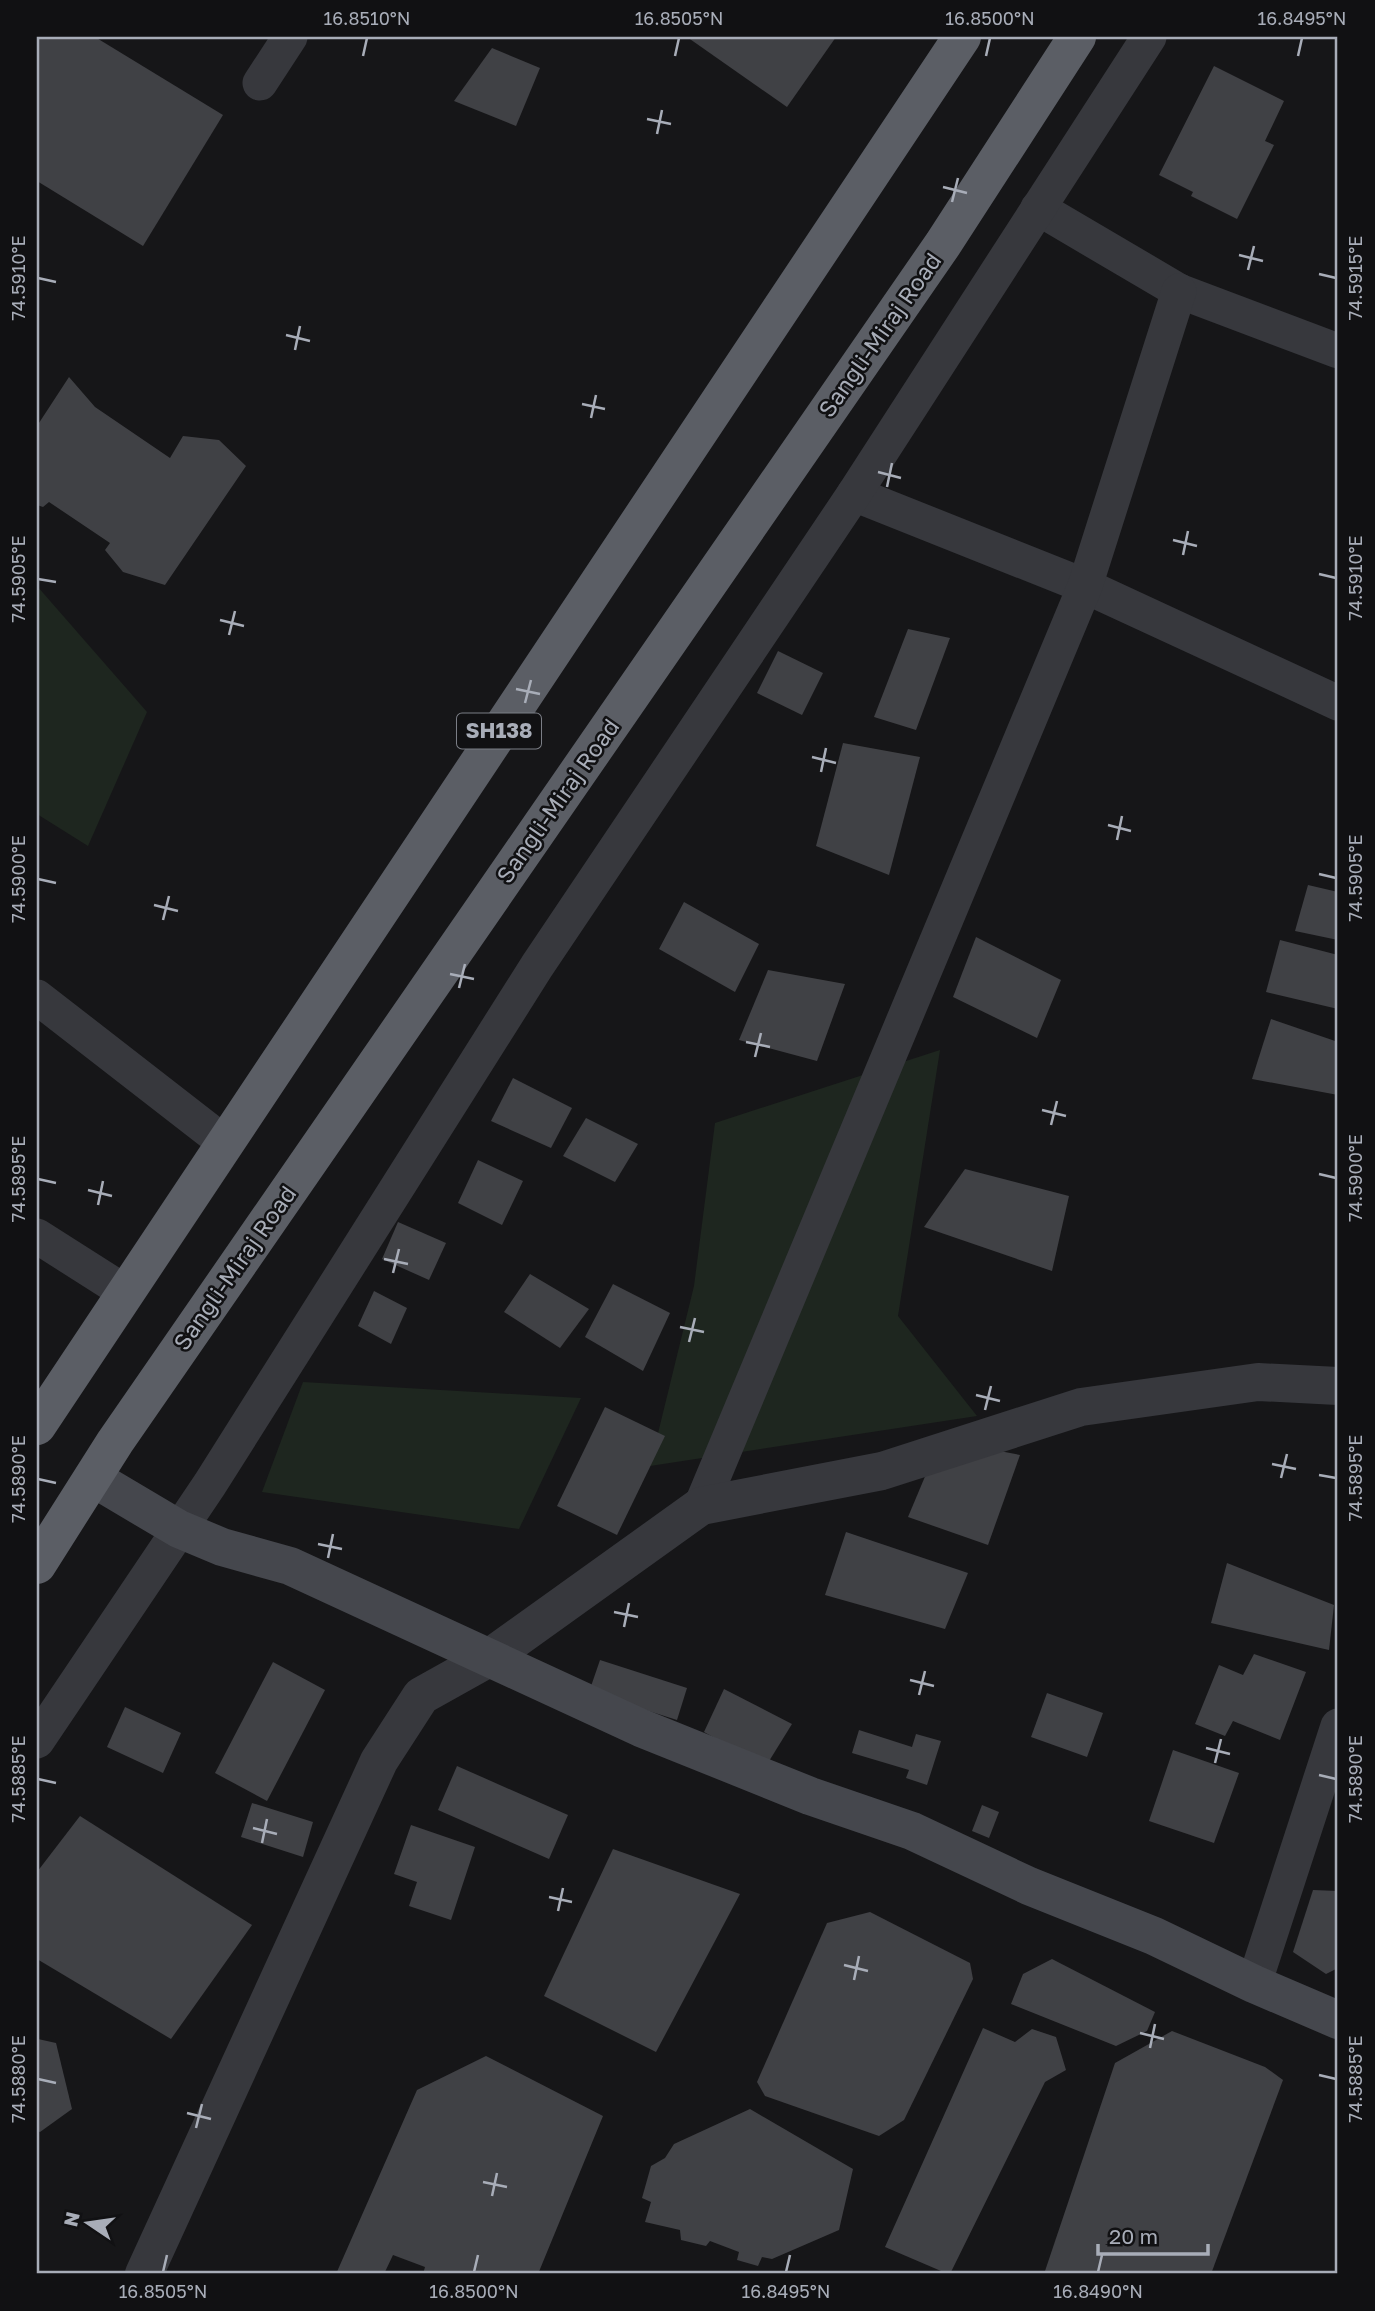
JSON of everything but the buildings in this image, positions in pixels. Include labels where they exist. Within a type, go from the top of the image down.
[{"type":"highway","name":"SH138","points":[[37,1426],[962,37]]},
{"type":"highway","name":"Sangli-Miraj Road","points":[[37,1565],[93,1478],[935,255],[1077,37]]},
{"type":"main road","points":[[93,1478],[179,1529],[222,1547],[290,1566],[641,1728],[810,1796],[912,1831],[1029,1886],[1154,1936],[1254,1984],[1338,2020]]},
{"type":"street","points":[[260,83],[290,37]]},
{"type":"street","points":[[37,1741],[179,1529],[537,966],[854,494],[1149,37]]},
{"type":"street","points":[[1038,208],[1179,291],[1338,351]]},
{"type":"street","points":[[701,1506],[1085,586],[1179,291]]},
{"type":"street","points":[[854,494],[1085,586],[1338,703]]},
{"type":"street","points":[[37,997],[225,1143]]},
{"type":"street","points":[[37,1236],[125,1293]]},
{"type":"street","points":[[144,2274],[379,1762],[421,1696],[489,1658],[701,1506],[882,1471],[1081,1407],[1258,1382],[1338,1387]]},
{"type":"street","points":[[1254,1984],[1338,1726]]},
{"type":"shaded area","points":[[37,586],[147,712],[88,846],[37,814]]},
{"type":"shaded area","points":[[940,1050],[898,1316],[977,1416],[650,1466],[694,1286],[715,1123]]},
{"type":"shaded area","points":[[303,1382],[581,1398],[519,1529],[262,1492]]}]
